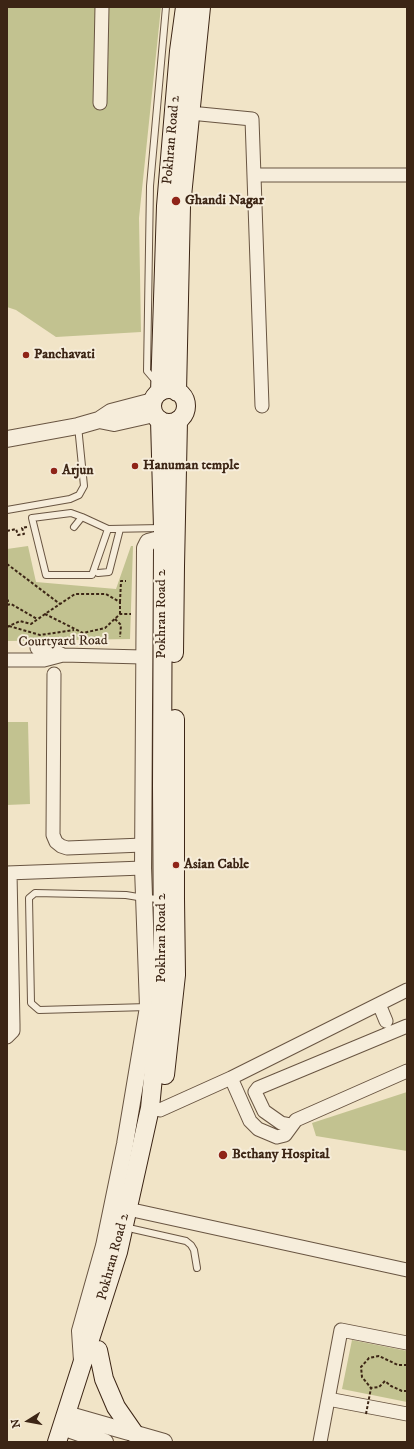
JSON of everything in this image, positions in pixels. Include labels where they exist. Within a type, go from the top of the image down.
[{"type":"main road","name":"Pokhran Road 2","points":[[168,899],[161,400],[181,206],[179,148],[179,51],[185,7]]},
{"type":"main road","name":"Pokhran Road 2","points":[[179,148],[190,113],[201,7]]},
{"type":"main road","points":[[181,394],[186,406],[182,418],[178,420],[170,423],[161,400],[181,394]]},
{"type":"main road","name":"Pokhran Road 2","points":[[67,1429],[98,1350],[128,1254],[155,1109],[168,899],[178,420]]},
{"type":"main road","name":"Pokhran Road 2","points":[[67,1429],[82,1365],[118,1252],[155,1109]]},
{"type":"main road","points":[[98,1350],[104,1379],[116,1407],[134,1433]]},
{"type":"street","points":[[100,103],[102,7]]},
{"type":"street","points":[[190,113],[252,119],[262,406]]},
{"type":"street","points":[[255,175],[407,175]]},
{"type":"street","points":[[7,439],[78,426],[99,420],[114,423],[161,400]]},
{"type":"street","points":[[82,1365],[80,1331],[104,1246],[126,1144],[148,1007],[143,868],[143,657],[145,548],[148,542],[163,533]]},
{"type":"street","points":[[36,648],[53,650],[63,655]]},
{"type":"street","name":"Courtyard Road","points":[[7,660],[44,660],[63,655],[143,657]]},
{"type":"street","points":[[54,674],[53,835],[56,842],[67,848],[143,845]]},
{"type":"street","points":[[7,1037],[13,1031],[8,873],[143,868]]},
{"type":"street","points":[[155,1109],[237,1075],[407,990]]},
{"type":"street","points":[[379,1004],[386,1021]]},
{"type":"street","points":[[288,1130],[281,1122],[264,1111],[255,1092],[258,1088],[407,1026]]},
{"type":"street","points":[[288,1130],[296,1120],[407,1071]]},
{"type":"street","points":[[237,1075],[250,1086]]},
{"type":"street","points":[[237,1075],[258,1123],[263,1127],[288,1130]]},
{"type":"street","points":[[355,1094],[361,1097],[407,1079]]},
{"type":"street","points":[[137,1211],[407,1270]]},
{"type":"street","points":[[320,1442],[341,1330],[407,1343]]},
{"type":"street","points":[[328,1399],[407,1414]]},
{"type":"street","points":[[67,1429],[134,1433],[164,1442]]},
{"type":"street","points":[[67,1429],[106,1442]]},
{"type":"lane","points":[[161,400],[153,378],[147,371],[150,186],[166,7]]},
{"type":"lane","points":[[7,510],[70,499],[79,495],[84,486],[78,426]]},
{"type":"lane","points":[[108,529],[92,574],[46,575],[32,518],[71,513],[108,529],[163,533]]},
{"type":"lane","points":[[74,527],[82,517]]},
{"type":"lane","points":[[98,573],[109,572],[120,529]]},
{"type":"lane","points":[[148,1007],[39,1010],[31,1003],[29,898],[35,893],[126,895],[144,898],[168,899]]},
{"type":"lane","points":[[133,1229],[186,1241],[194,1250],[197,1268]]},
{"type":"path","points":[[7,530],[16,529],[18,535],[24,534],[22,528]]},
{"type":"path","points":[[7,564],[60,604]]},
{"type":"path","points":[[45,614],[83,633],[106,628],[120,614],[121,581],[126,581]]},
{"type":"path","points":[[8,626],[20,621],[31,624],[75,594],[106,594],[120,602]]},
{"type":"path","points":[[7,599],[7,605],[11,604],[37,620]]},
{"type":"path","points":[[120,614],[144,615]]},
{"type":"path","points":[[115,619],[121,625],[120,637]]},
{"type":"path","points":[[8,626],[40,635],[76,630]]},
{"type":"path","points":[[371,1388],[362,1377],[361,1367],[370,1358],[379,1356],[398,1365],[407,1365]]},
{"type":"path","points":[[371,1388],[378,1387],[385,1381],[391,1386],[402,1391],[407,1391]]},
{"type":"path","points":[[366,1414],[371,1388]]},
{"type":"green space","points":[[7,7],[161,7],[139,218],[141,332],[56,337],[16,310],[7,307]]},
{"type":"green space","points":[[28,546],[36,582],[116,589],[131,546],[133,546],[130,639],[7,641],[7,549]]},
{"type":"green space","points":[[7,722],[28,722],[30,804],[7,805]]},
{"type":"green space","points":[[407,1092],[407,1151],[316,1136],[312,1123]]},
{"type":"green space","points":[[352,1340],[407,1351],[407,1402],[342,1389]]},
{"type":"place","name":"Ghandi Nagar","points":[[176,201]]},
{"type":"place","name":"Panchavati","points":[[26,355]]},
{"type":"place","name":"Hanuman temple","points":[[135,466]]},
{"type":"place","name":"Arjun","points":[[54,471]]},
{"type":"place","name":"Asian Cable","points":[[176,865]]},
{"type":"place","name":"Bethany Hospital","points":[[223,1155]]}]
